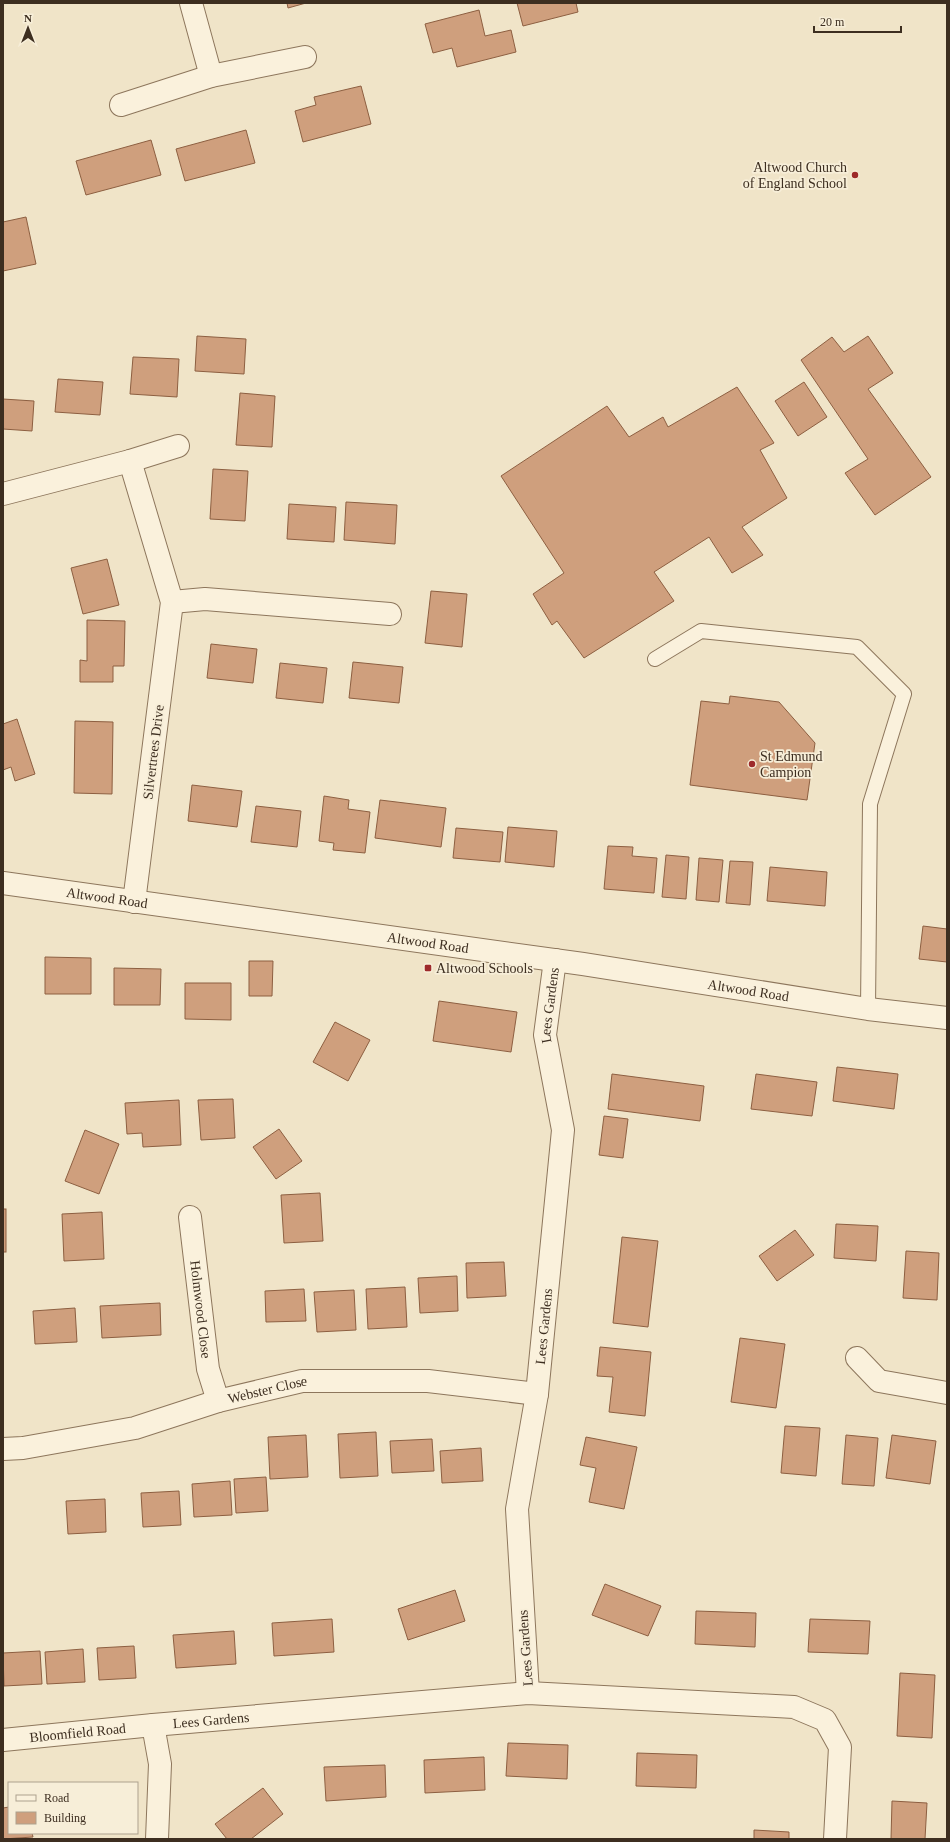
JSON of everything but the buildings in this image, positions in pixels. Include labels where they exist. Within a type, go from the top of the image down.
[{"type":"street","points":[[191,3],[211,76]]},
{"type":"street","points":[[121,106],[211,76],[305,57]]},
{"type":"street","points":[[3,494],[130,462],[178,446]]},
{"type":"street","name":"Silvertrees Drive","points":[[130,462],[172,602],[134,902]]},
{"type":"street","points":[[172,602],[205,599],[390,614]]},
{"type":"street","name":"Altwood Road","points":[[3,883],[556,960],[868,1009],[947,1018]]},
{"type":"street","name":"Lees Gardens","points":[[528,1694],[517,1509],[537,1394],[563,1130],[545,1035],[556,960]]},
{"type":"street","name":"Holmwood Close","points":[[190,1216],[208,1369],[218,1401]]},
{"type":"street","points":[[857,1358],[879,1381],[947,1393]]},
{"type":"street","name":"Webster Close","points":[[3,1449],[23,1448],[135,1428],[218,1401],[302,1380],[428,1381],[537,1394]]},
{"type":"street","name":"Lees Gardens","points":[[158,1839],[160,1764],[153,1725],[528,1694],[794,1706],[825,1720],[840,1747],[835,1839]]},
{"type":"street","name":"Bloomfield Road","points":[[3,1740],[153,1725]]},
{"type":"lane","points":[[655,659],[701,631],[857,647],[904,694],[870,804],[868,1009]]},
{"type":"place","name":"Altwood Church of England School","points":[[855,175]]},
{"type":"place","name":"St Edmund Campion","points":[[752,764]]},
{"type":"place","name":"Altwood Schools","points":[[428,968]]}]
